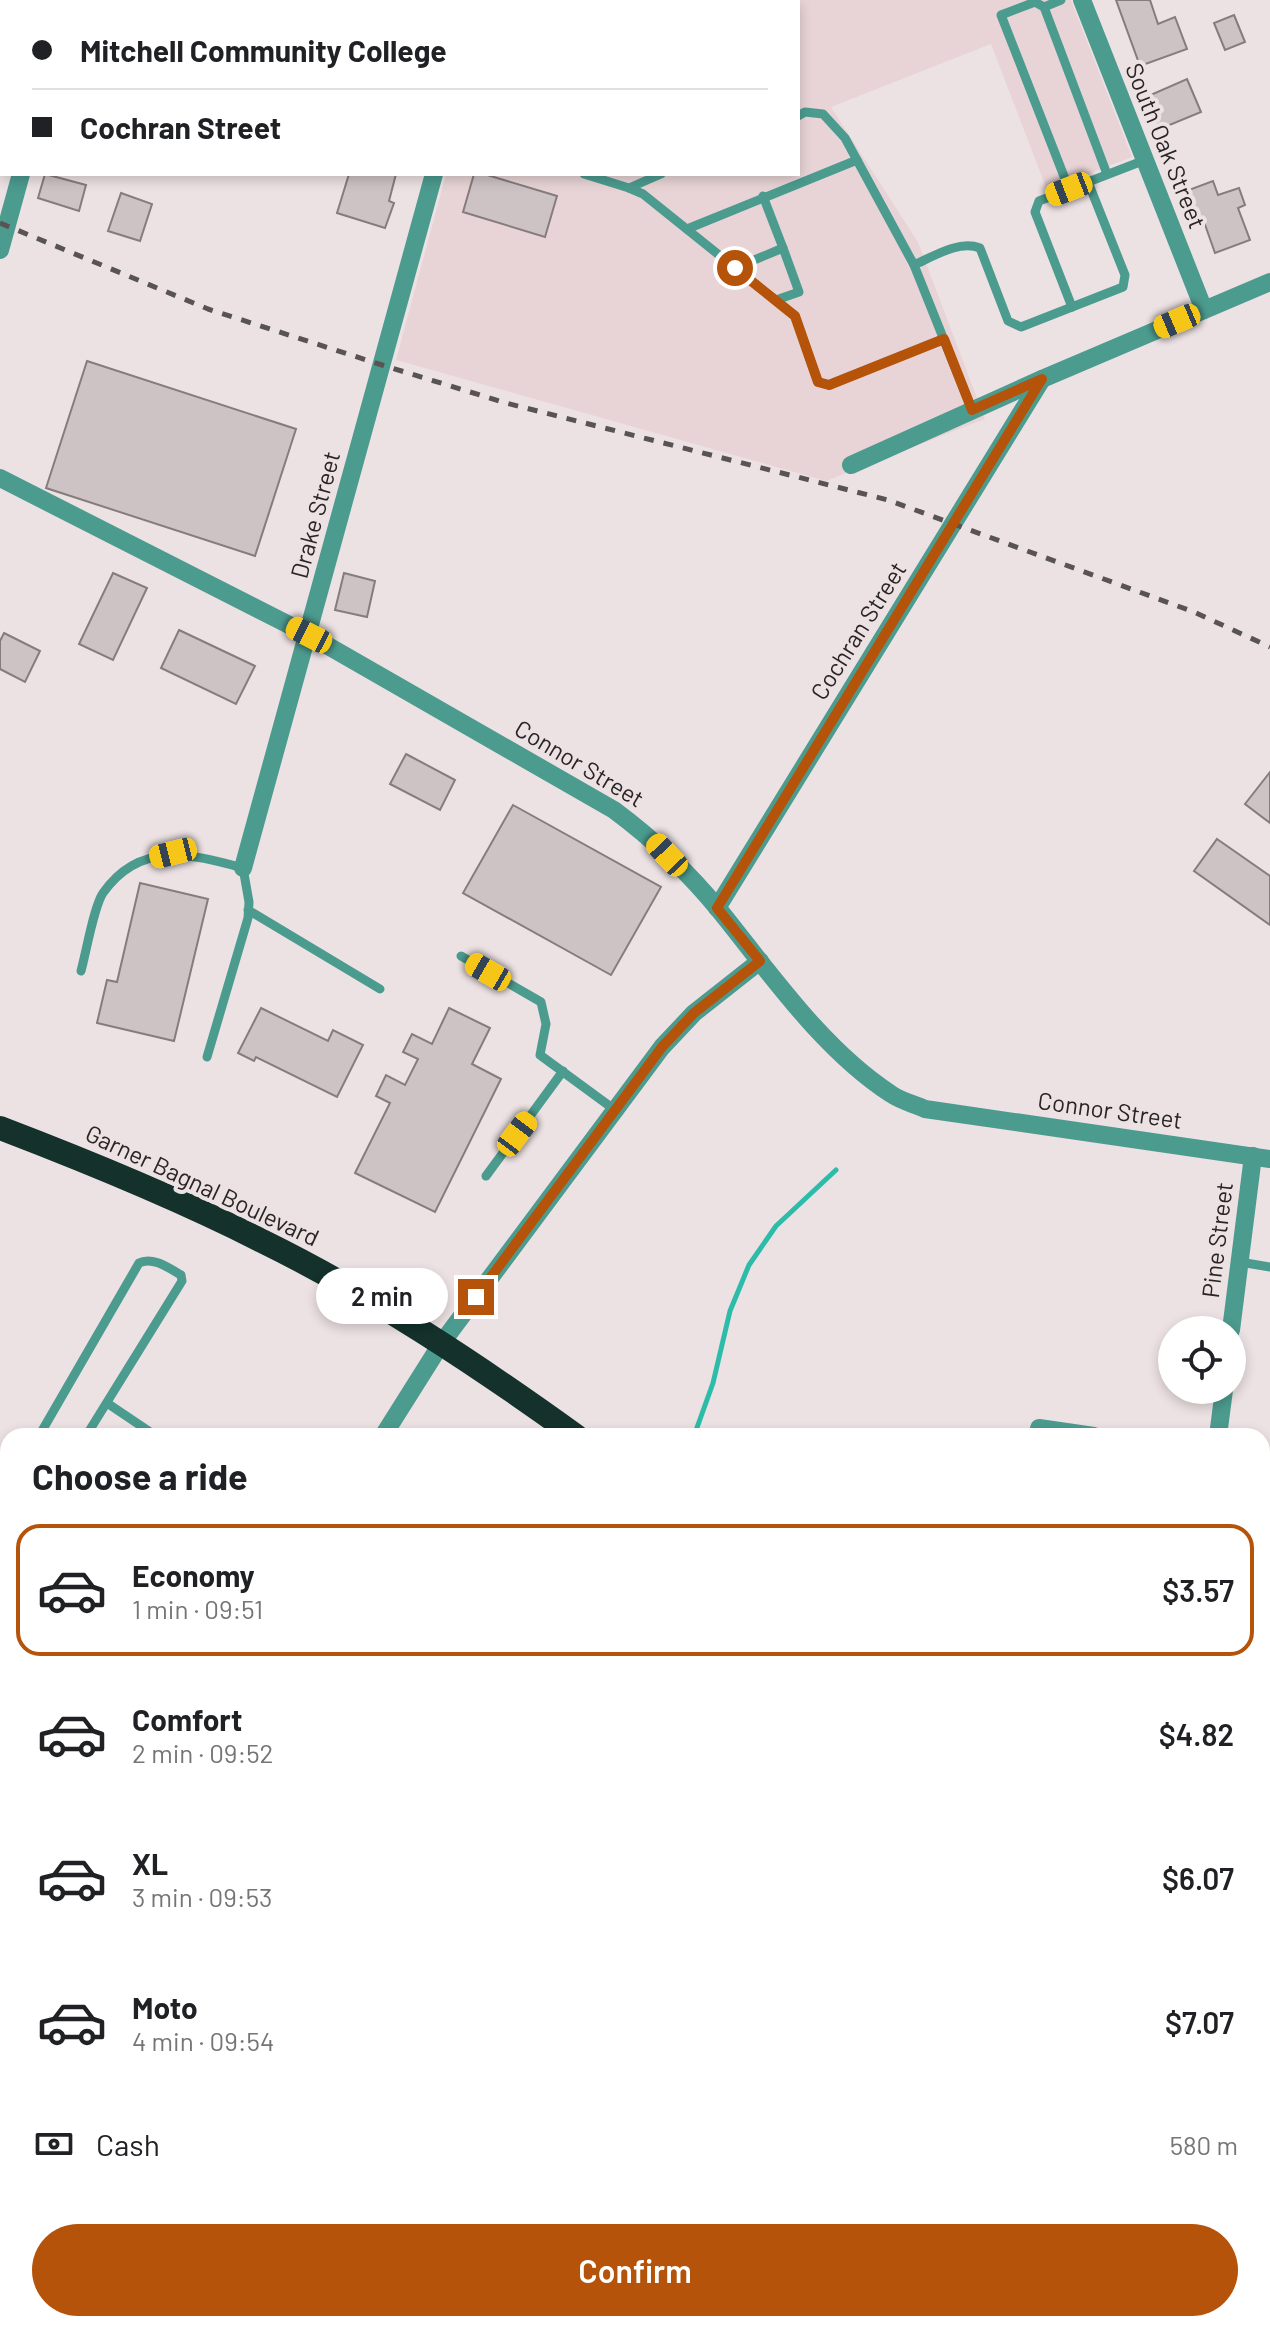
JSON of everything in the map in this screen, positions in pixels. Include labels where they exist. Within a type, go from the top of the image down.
[{"type":"highway","name":"Garner Bagnal Boulevard","points":[[0,1128],[85,1160],[263,1241],[441,1344],[564,1428]]},
{"type":"street","name":"South Oak Street","points":[[1082,0],[1204,310]]},
{"type":"street","points":[[0,250],[20,176]]},
{"type":"street","name":"Drake Street","points":[[243,868],[433,176]]},
{"type":"street","points":[[851,465],[1270,282]]},
{"type":"street","name":"Cochran Street","points":[[717,908],[1042,379]]},
{"type":"street","name":"Connor Street","points":[[0,478],[309,635],[614,810],[650,837],[717,908],[816,1028],[867,1077],[894,1096],[925,1109],[1262,1157]]},
{"type":"street","points":[[388,1428],[441,1344],[662,1047],[694,1013],[760,961]]},
{"type":"street","name":"Pine Street","points":[[1233,1316],[1240,1262],[1262,1157]]},
{"type":"street","points":[[1219,1428],[1222,1404]]},
{"type":"lane","points":[[1044,7],[1061,0]]},
{"type":"lane","points":[[1069,189],[1001,15],[1035,2],[1044,7],[1107,174]]},
{"type":"lane","points":[[800,115],[805,112],[823,114],[845,138],[914,265],[972,410]]},
{"type":"lane","points":[[687,229],[857,160]]},
{"type":"lane","points":[[1072,307],[1035,212],[1039,201],[1145,160]]},
{"type":"lane","points":[[590,176],[643,194],[795,316],[818,382],[829,385],[944,339]]},
{"type":"lane","points":[[629,188],[656,176]]},
{"type":"lane","points":[[914,265],[969,244],[980,248],[1008,321],[1021,327],[1123,287],[1125,275],[1088,182]]},
{"type":"lane","points":[[763,196],[799,292],[776,300]]},
{"type":"lane","points":[[735,268],[783,248]]},
{"type":"lane","points":[[81,971],[101,895],[127,870],[150,858],[173,853],[243,868],[248,910],[207,1057]]},
{"type":"lane","points":[[248,910],[380,989]]},
{"type":"lane","points":[[461,956],[541,1002],[546,1024],[540,1055],[615,1110]]},
{"type":"lane","points":[[486,1176],[563,1071]]},
{"type":"lane","points":[[44,1428],[139,1263],[150,1260],[181,1275],[182,1281],[91,1428]]},
{"type":"lane","points":[[1240,1262],[1269,1263]]},
{"type":"lane","points":[[107,1403],[144,1428]]},
{"type":"shaded area","points":[[800,0],[1071,0],[1132,157],[1047,190],[991,44],[831,107],[918,242],[985,419],[826,481],[396,360],[445,176],[800,176]]},
{"type":"building","points":[[1116,0],[1150,0],[1158,24],[1175,17],[1187,49],[1140,66]]},
{"type":"building","points":[[1234,15],[1245,42],[1225,50],[1214,23]]},
{"type":"building","points":[[1187,79],[1201,112],[1160,129],[1146,97]]},
{"type":"building","points":[[44,176],[86,185],[79,211],[38,198]]},
{"type":"building","points":[[348,176],[395,176],[389,201],[394,203],[385,228],[337,213]]},
{"type":"building","points":[[473,176],[491,176],[557,196],[545,237],[463,212]]},
{"type":"building","points":[[1213,181],[1218,195],[1239,188],[1245,205],[1238,208],[1250,240],[1215,253],[1203,219],[1196,222],[1186,191]]},
{"type":"building","points":[[121,193],[152,204],[140,241],[108,231]]},
{"type":"building","points":[[87,361],[296,429],[255,556],[46,488]]},
{"type":"building","points":[[113,573],[147,588],[113,660],[79,644]]},
{"type":"building","points":[[344,573],[375,581],[367,617],[335,610]]},
{"type":"building","points":[[179,630],[255,666],[236,704],[161,668]]},
{"type":"building","points":[[4,633],[40,651],[25,682],[0,669],[0,641]]},
{"type":"building","points":[[406,754],[455,780],[440,810],[390,784]]},
{"type":"building","points":[[1270,772],[1270,823],[1245,804]]},
{"type":"building","points":[[513,805],[661,887],[611,975],[463,893]]},
{"type":"building","points":[[1217,839],[1270,876],[1270,925],[1194,871]]},
{"type":"building","points":[[140,883],[208,899],[174,1041],[97,1023],[107,980],[117,982]]},
{"type":"building","points":[[261,1008],[328,1041],[333,1030],[363,1045],[337,1097],[256,1057],[254,1061],[238,1053]]},
{"type":"building","points":[[449,1008],[490,1028],[472,1064],[501,1079],[435,1212],[355,1173],[390,1103],[376,1096],[386,1075],[405,1085],[418,1059],[403,1052],[412,1034],[432,1044]]},
{"type":"waterway","points":[[697,1428],[713,1383],[730,1311],[749,1265],[776,1226],[836,1170]]},
{"type":"railway","points":[[0,223],[208,309],[382,365],[506,403],[888,500],[1194,612],[1270,647]]},
{"type":"route","points":[[476,1297],[662,1047],[694,1013],[760,961],[717,908],[1042,379],[972,410],[944,339],[829,385],[818,382],[795,316],[735,268]]}]
